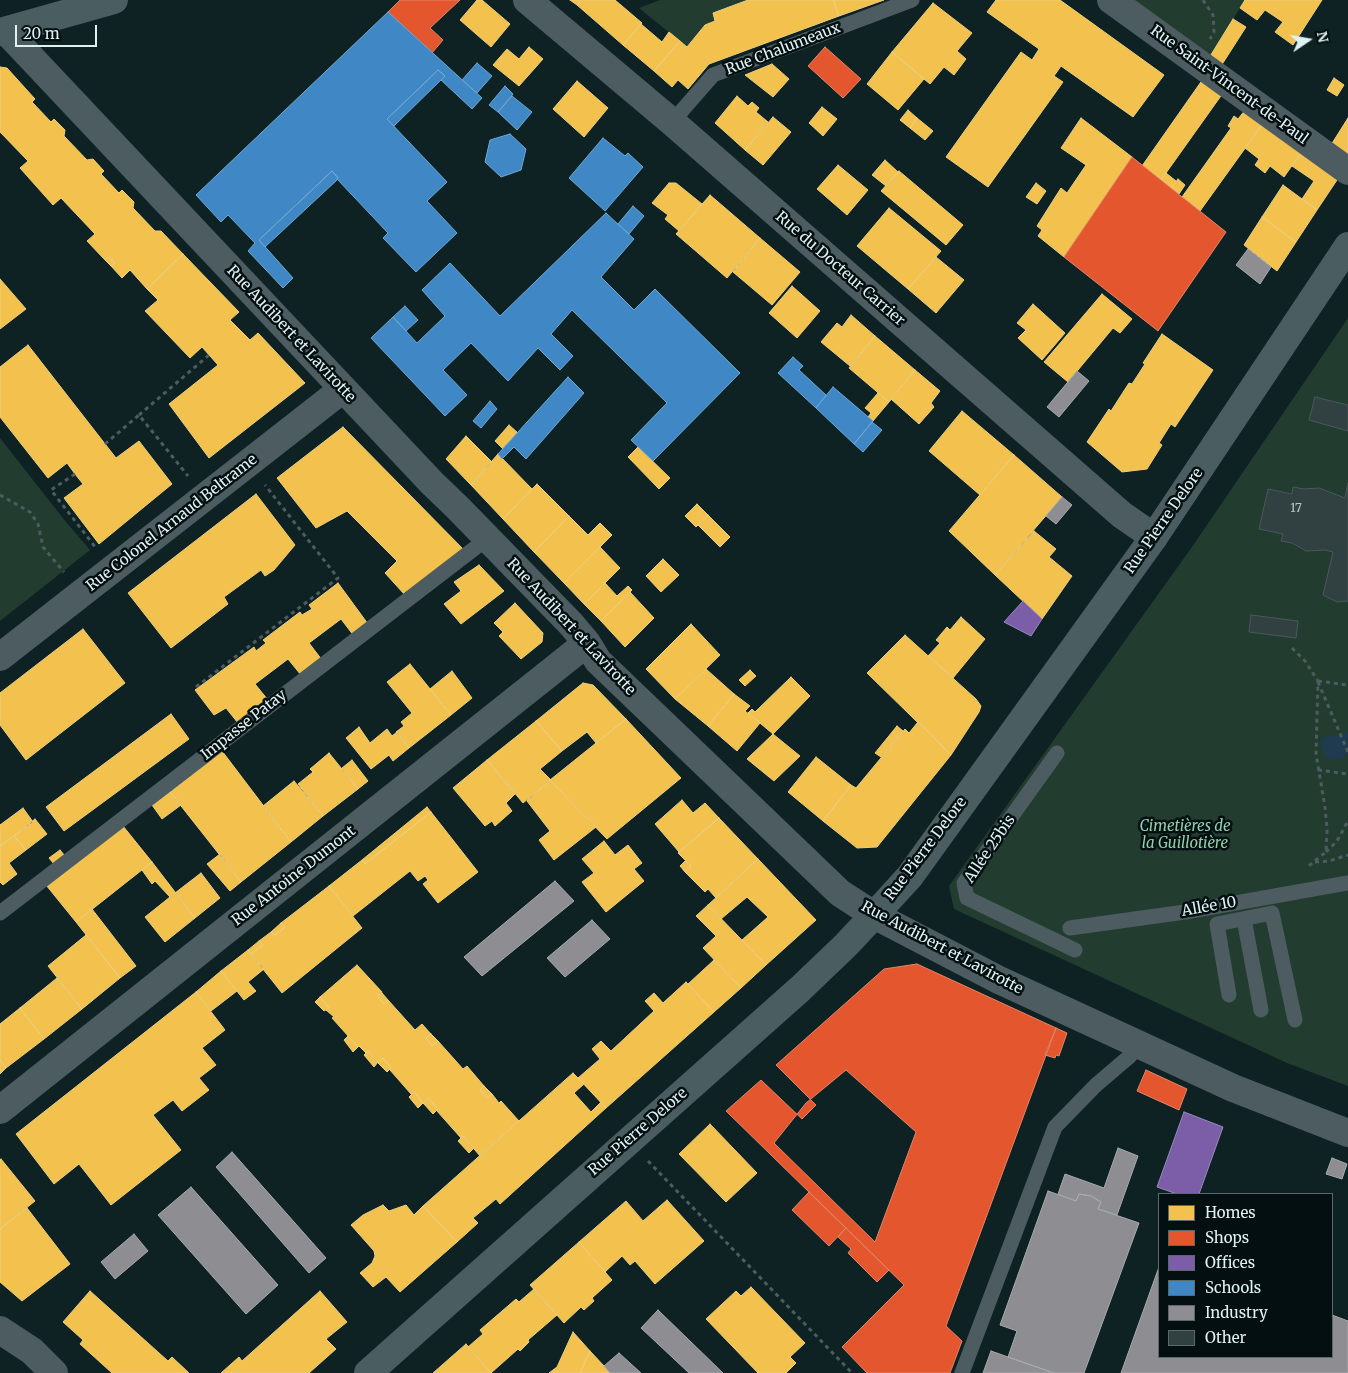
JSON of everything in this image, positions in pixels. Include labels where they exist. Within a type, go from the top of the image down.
[{"type":"street","points":[[3,32],[113,0]]},
{"type":"street","name":"Rue du Docteur Carrier","points":[[527,0],[672,122],[1122,515],[1154,537]]},
{"type":"street","name":"Rue Saint-Vincent-de-Paul","points":[[1111,0],[1348,171]]},
{"type":"street","name":"Rue Audibert et Lavirotte","points":[[3,32],[432,483],[571,624],[587,643],[598,661],[840,893],[874,915],[999,980],[1233,1088],[1348,1133]]},
{"type":"street","name":"Rue Pierre Delore","points":[[368,1373],[800,989],[846,945],[910,876],[1154,537],[1348,246]]},
{"type":"street","name":"Rue Colonel Arnaud Beltrame","points":[[0,657],[343,389]]},
{"type":"street","name":"Rue Antoine Dumont","points":[[0,1110],[587,643]]},
{"type":"street","points":[[0,1330],[32,1351],[54,1373]]},
{"type":"lane","name":"Rue Chalumeaux","points":[[672,122],[713,75],[912,0]]},
{"type":"lane","name":"Impasse Patay","points":[[0,913],[488,538]]},
{"type":"lane","name":"Allée 25bis","points":[[1057,754],[964,883],[967,898],[1075,950]]},
{"type":"lane","name":"Allée 10","points":[[1070,928],[1185,912],[1348,883]]},
{"type":"lane","points":[[1253,900],[1250,917],[1261,1010]]},
{"type":"lane","points":[[1229,994],[1217,924],[1272,913],[1295,1020]]},
{"type":"lane","points":[[962,1373],[1054,1126],[1096,1085],[1130,1056],[1135,1042]]},
{"type":"path","points":[[1203,0],[1213,15],[1214,32],[1206,46]]},
{"type":"path","points":[[105,444],[209,355]]},
{"type":"path","points":[[139,415],[190,479]]},
{"type":"path","points":[[196,687],[338,578],[249,462]]},
{"type":"path","points":[[75,474],[51,490],[98,552]]},
{"type":"path","points":[[0,495],[30,512],[38,524],[43,547],[68,577]]},
{"type":"path","points":[[1292,648],[1305,661],[1318,681],[1348,752]]},
{"type":"path","points":[[1318,681],[1348,685]]},
{"type":"path","points":[[1318,681],[1316,754],[1325,807],[1326,852]]},
{"type":"path","points":[[1318,770],[1348,774]]},
{"type":"path","points":[[1298,873],[1326,852],[1337,841],[1348,821]]},
{"type":"path","points":[[1313,862],[1329,861],[1348,855]]},
{"type":"path","points":[[629,1140],[657,1172],[852,1373]]},
{"type":"green space","points":[[660,0],[748,0],[713,13],[715,21],[705,25],[687,47],[639,8]]},
{"type":"green space","points":[[1130,0],[1245,0],[1209,58]]},
{"type":"green space","name":"Cimetières de la Guillotière","points":[[1348,318],[1348,1086],[1287,1063],[954,909],[949,886],[1192,547]]},
{"type":"green space","points":[[0,438],[90,550],[0,621]]},
{"type":"water","points":[[1348,730],[1348,753],[1342,758],[1333,760],[1325,756],[1321,744],[1324,737],[1335,735],[1342,737]]},
{"type":"building: Homes","points":[[477,0],[482,0],[510,24],[491,47],[460,20]]},
{"type":"building: Homes","points":[[570,0],[581,0],[577,5]]},
{"type":"building: Homes","points":[[581,0],[615,0],[642,23],[623,45],[577,5]]},
{"type":"building: Homes","points":[[748,0],[833,0],[839,16],[709,64],[688,89],[678,80],[672,87],[654,71],[680,41],[687,47],[705,25],[715,21],[713,13]]},
{"type":"building: Homes","points":[[833,0],[884,0],[839,16]]},
{"type":"building: Homes","points":[[996,0],[1060,0],[1164,75],[1133,117],[1061,66],[1054,76],[1063,82],[988,187],[946,157],[1021,52],[1032,60],[1039,49],[987,12]]},
{"type":"building: Homes","points":[[1245,0],[1322,0],[1293,45],[1275,32],[1283,22],[1265,10],[1257,20],[1240,8]]},
{"type":"building: Homes","points":[[933,3],[972,33],[957,51],[966,59],[954,75],[944,67],[930,84],[892,52]]},
{"type":"building: Homes","points":[[1233,19],[1246,27],[1221,66],[1209,58]]},
{"type":"building: Homes","points":[[641,24],[662,42],[669,32],[680,41],[654,71],[623,45]]},
{"type":"building: Homes","points":[[529,47],[543,59],[519,86],[493,65],[507,49],[519,59]]},
{"type":"building: Homes","points":[[892,52],[924,79],[898,110],[867,84]]},
{"type":"building: Homes","points":[[772,64],[789,79],[773,97],[745,75]]},
{"type":"building: Homes","points":[[0,67],[7,68],[35,99],[32,102],[51,122],[54,119],[65,130],[64,136],[87,160],[93,159],[104,171],[101,174],[119,193],[122,190],[134,202],[133,208],[155,231],[161,231],[183,254],[147,289],[130,270],[122,278],[111,266],[115,263],[108,257],[105,260],[87,241],[95,234],[61,198],[53,205],[20,168],[28,161],[0,132]]},
{"type":"building: Homes","points":[[1334,78],[1344,85],[1337,96],[1327,90]]},
{"type":"building: Homes","points":[[1203,79],[1223,93],[1161,180],[1142,166]]},
{"type":"building: Homes","points":[[577,81],[608,108],[584,137],[553,109]]},
{"type":"building: Homes","points":[[737,96],[748,106],[752,102],[759,108],[756,112],[768,122],[745,150],[715,123]]},
{"type":"building: Homes","points":[[822,107],[837,119],[823,136],[809,123]]},
{"type":"building: Homes","points":[[1246,109],[1264,122],[1200,211],[1182,197],[1231,128],[1228,126],[1234,116],[1238,119]]},
{"type":"building: Homes","points":[[908,110],[917,118],[910,128],[900,120]]},
{"type":"building: Homes","points":[[773,117],[791,132],[763,165],[745,150]]},
{"type":"building: Homes","points":[[917,118],[933,131],[925,140],[910,128]]},
{"type":"building: Homes","points":[[1081,118],[1132,157],[1064,257],[1038,236],[1042,230],[1037,226],[1061,188],[1067,193],[1086,165],[1061,148]]},
{"type":"building: Homes","points":[[1348,118],[1348,157],[1331,145]]},
{"type":"building: Homes","points":[[1264,122],[1303,150],[1284,177],[1270,166],[1265,173],[1255,165],[1259,159],[1245,148]]},
{"type":"building: Homes","points":[[1303,150],[1339,177],[1317,210],[1302,199],[1314,181],[1292,166]]},
{"type":"building: Homes","points":[[885,160],[898,172],[886,186],[872,175]]},
{"type":"building: Homes","points":[[838,165],[868,190],[847,215],[817,189]]},
{"type":"building: Homes","points":[[899,171],[963,225],[946,245],[881,191]]},
{"type":"building: Homes","points":[[1166,173],[1176,181],[1171,188],[1161,180]]},
{"type":"building: Homes","points":[[1178,179],[1185,185],[1179,194],[1171,188]]},
{"type":"building: Homes","points":[[669,183],[676,183],[702,204],[679,231],[665,219],[668,215],[652,203]]},
{"type":"building: Homes","points":[[1036,183],[1046,191],[1037,204],[1026,197]]},
{"type":"building: Homes","points":[[1283,185],[1317,210],[1296,242],[1262,217]]},
{"type":"building: Homes","points":[[710,195],[760,238],[727,278],[676,234]]},
{"type":"building: Homes","points":[[889,208],[941,251],[908,289],[857,246]]},
{"type":"building: Homes","points":[[1262,217],[1296,242],[1277,271],[1244,245]]},
{"type":"building: Homes","points":[[760,238],[800,272],[772,305],[733,272]]},
{"type":"building: Homes","points":[[183,254],[239,312],[230,320],[250,340],[258,333],[305,383],[209,458],[169,404],[218,365],[202,347],[190,358],[145,311],[158,300],[147,289]]},
{"type":"building: Homes","points":[[108,257],[115,263],[111,266],[105,260]]},
{"type":"building: Homes","points":[[936,257],[964,280],[936,313],[908,289]]},
{"type":"building: Homes","points":[[0,279],[26,309],[0,329]]},
{"type":"building: Homes","points":[[792,286],[820,311],[797,338],[769,313]]},
{"type":"building: Homes","points":[[1102,294],[1132,319],[1120,333],[1113,328],[1068,382],[1044,362]]},
{"type":"building: Homes","points":[[1033,304],[1065,333],[1042,360],[1018,338],[1026,330],[1017,323]]},
{"type":"building: Homes","points":[[851,315],[875,336],[850,366],[821,342],[837,323],[842,327]]},
{"type":"building: Homes","points":[[1162,334],[1213,370],[1175,427],[1171,424],[1159,443],[1162,445],[1147,469],[1122,472],[1087,442],[1109,409],[1111,411],[1129,383],[1132,384]]},
{"type":"building: Homes","points":[[875,336],[915,370],[889,402],[849,368]]},
{"type":"building: Homes","points":[[28,345],[116,458],[139,441],[172,484],[99,544],[64,498],[83,484],[67,463],[48,478],[0,417],[0,367]]},
{"type":"building: Homes","points":[[915,370],[940,391],[931,403],[934,407],[919,424],[891,399]]},
{"type":"building: Homes","points":[[878,393],[889,402],[873,421],[868,417],[871,413],[865,408]]},
{"type":"building: Homes","points":[[962,411],[1014,455],[980,495],[929,451]]},
{"type":"building: Homes","points":[[509,425],[518,433],[503,449],[495,441]]},
{"type":"building: Homes","points":[[343,427],[465,551],[405,595],[385,573],[397,561],[347,511],[316,528],[277,478]]},
{"type":"building: Homes","points":[[466,436],[492,462],[471,485],[446,459]]},
{"type":"building: Homes","points":[[638,447],[670,478],[659,489],[628,457]]},
{"type":"building: Homes","points":[[498,454],[532,489],[503,519],[471,485]]},
{"type":"building: Homes","points":[[1014,455],[1062,497],[995,575],[949,531]]},
{"type":"building: Homes","points":[[537,484],[569,516],[534,552],[503,519]]},
{"type":"building: Homes","points":[[256,494],[295,545],[274,570],[265,576],[261,570],[224,597],[228,604],[171,648],[128,593]]},
{"type":"building: Homes","points":[[697,504],[708,515],[696,527],[685,516]]},
{"type":"building: Homes","points":[[708,515],[730,537],[720,547],[698,525]]},
{"type":"building: Homes","points":[[569,516],[588,535],[600,523],[612,535],[564,583],[534,552]]},
{"type":"building: Homes","points":[[1034,531],[1056,549],[1049,557],[1072,576],[1042,619],[995,575]]},
{"type":"building: Homes","points":[[600,547],[620,568],[584,604],[564,583]]},
{"type":"building: Homes","points":[[663,559],[679,575],[661,592],[646,576]]},
{"type":"building: Homes","points":[[479,565],[504,591],[461,624],[444,604],[461,591],[454,582]]},
{"type":"building: Homes","points":[[338,583],[368,624],[354,636],[341,619],[309,643],[322,660],[301,675],[288,659],[255,684],[268,700],[238,723],[226,708],[214,715],[195,690],[254,647],[256,651],[266,643],[263,640],[300,612],[302,615],[312,609],[309,605]]},
{"type":"building: Homes","points":[[605,583],[617,596],[628,586],[632,590],[601,621],[584,604]]},
{"type":"building: Homes","points":[[630,592],[654,618],[625,647],[601,621]]},
{"type":"building: Homes","points":[[515,603],[543,633],[542,642],[521,659],[499,636],[503,632],[494,623]]},
{"type":"building: Homes","points":[[961,617],[985,639],[953,678],[928,656],[940,643],[936,640],[947,627],[950,630]]},
{"type":"building: Homes","points":[[691,624],[720,655],[675,699],[646,669]]},
{"type":"building: Homes","points":[[83,629],[125,683],[26,760],[0,725],[0,693]]},
{"type":"building: Homes","points":[[905,635],[976,699],[981,706],[951,755],[867,673]]},
{"type":"building: Homes","points":[[410,664],[451,715],[409,748],[396,732],[404,726],[401,722],[412,713],[387,682]]},
{"type":"building: Homes","points":[[706,669],[734,694],[708,726],[675,699]]},
{"type":"building: Homes","points":[[750,670],[756,676],[745,686],[739,680]]},
{"type":"building: Homes","points":[[452,671],[472,698],[451,715],[430,689]]},
{"type":"building: Homes","points":[[791,677],[810,696],[773,734],[748,713],[752,709],[755,712]]},
{"type":"building: Homes","points":[[583,683],[593,685],[626,719],[596,743],[587,732],[562,751],[536,721]]},
{"type":"building: Homes","points":[[734,694],[750,706],[745,711],[760,723],[737,751],[708,726]]},
{"type":"building: Homes","points":[[171,714],[189,739],[64,831],[46,807]]},
{"type":"building: Homes","points":[[626,719],[681,778],[607,839],[550,780]]},
{"type":"building: Homes","points":[[536,721],[562,751],[540,769],[551,780],[523,803],[487,760]]},
{"type":"building: Homes","points":[[918,722],[951,755],[877,847],[857,848],[823,821],[851,785],[856,788],[905,729],[909,733]]},
{"type":"building: Homes","points":[[897,726],[903,731],[881,757],[875,753]]},
{"type":"building: Homes","points":[[359,727],[370,743],[387,729],[392,736],[397,732],[409,748],[393,761],[389,755],[371,769],[346,738]]},
{"type":"building: Homes","points":[[773,734],[800,756],[774,781],[747,759]]},
{"type":"building: Homes","points":[[222,751],[291,842],[241,882],[170,792]]},
{"type":"building: Homes","points":[[329,753],[358,789],[323,816],[298,784],[313,772],[310,769]]},
{"type":"building: Homes","points":[[816,757],[851,785],[823,821],[788,792]]},
{"type":"building: Homes","points":[[352,760],[368,781],[358,789],[342,768]]},
{"type":"building: Homes","points":[[487,760],[515,794],[506,803],[512,811],[495,826],[492,821],[485,826],[453,788]]},
{"type":"building: Homes","points":[[550,780],[596,827],[554,860],[539,840],[550,831],[527,801]]},
{"type":"building: Homes","points":[[294,781],[323,816],[291,842],[263,806]]},
{"type":"building: Homes","points":[[170,792],[181,805],[162,819],[152,805]]},
{"type":"building: Homes","points":[[682,800],[693,813],[705,803],[719,818],[679,852],[655,824]]},
{"type":"building: Homes","points":[[427,807],[431,812],[365,864],[362,860]]},
{"type":"building: Homes","points":[[23,808],[33,822],[0,846],[0,825]]},
{"type":"building: Homes","points":[[431,812],[478,872],[438,903],[423,884],[428,880],[425,876],[418,881],[410,871],[353,916],[329,886],[362,860],[365,864]]},
{"type":"building: Homes","points":[[719,818],[758,859],[716,898],[708,889],[705,892],[685,872],[691,866],[678,853]]},
{"type":"building: Homes","points":[[35,819],[47,834],[26,850],[14,836]]},
{"type":"building: Homes","points":[[123,826],[152,862],[76,922],[46,885]]},
{"type":"building: Homes","points":[[14,836],[26,850],[9,863],[17,874],[3,885],[0,882],[0,846]]},
{"type":"building: Homes","points":[[604,841],[615,855],[628,845],[642,863],[634,869],[644,881],[606,912],[582,882],[594,873],[582,859]]},
{"type":"building: Homes","points":[[60,850],[65,856],[54,864],[49,858]]},
{"type":"building: Homes","points":[[220,854],[241,882],[230,891],[207,864]]},
{"type":"building: Homes","points":[[758,859],[816,920],[766,965],[742,940],[768,917],[747,897],[721,919],[708,905]]},
{"type":"building: Homes","points":[[686,860],[691,866],[685,872],[680,866]]},
{"type":"building: Homes","points":[[152,862],[195,918],[165,942],[145,917],[170,897],[155,881],[152,884],[142,870]]},
{"type":"building: Homes","points":[[201,873],[220,898],[195,918],[175,893]]},
{"type":"building: Homes","points":[[329,886],[362,928],[282,993],[251,954],[263,945],[259,941],[271,932],[275,935],[285,927],[281,923]]},
{"type":"building: Homes","points":[[708,905],[766,965],[741,988],[703,948],[716,936],[696,916]]},
{"type":"building: Homes","points":[[92,909],[136,966],[120,978],[76,922]]},
{"type":"building: Homes","points":[[281,923],[285,927],[275,935],[271,932]]},
{"type":"building: Homes","points":[[86,935],[120,978],[82,1009],[48,966]]},
{"type":"building: Homes","points":[[259,941],[263,945],[251,954],[248,950]]},
{"type":"building: Homes","points":[[248,950],[264,969],[248,982],[256,991],[244,1000],[221,971]]},
{"type":"building: Homes","points":[[714,960],[741,988],[714,1012],[688,984]]},
{"type":"building: Homes","points":[[357,965],[382,992],[377,996],[384,1004],[388,1000],[415,1030],[422,1024],[431,1034],[426,1038],[432,1046],[438,1041],[463,1069],[467,1066],[484,1086],[480,1090],[487,1098],[492,1094],[519,1121],[480,1156],[463,1136],[461,1138],[428,1098],[423,1103],[414,1092],[411,1094],[390,1070],[391,1068],[383,1058],[378,1063],[368,1051],[366,1053],[358,1047],[326,1010],[329,1008],[320,997]]},
{"type":"building: Homes","points":[[221,971],[237,991],[211,1011],[196,992]]},
{"type":"building: Homes","points":[[57,978],[82,1009],[44,1039],[20,1008]]},
{"type":"building: Homes","points":[[686,982],[714,1012],[606,1108],[578,1078],[600,1059],[592,1049],[601,1041],[611,1051],[654,1011],[645,1001],[654,993],[663,1003]]},
{"type":"building: Homes","points":[[196,992],[225,1030],[202,1048],[216,1065],[199,1078],[209,1090],[182,1111],[173,1100],[153,1115],[181,1150],[111,1205],[79,1164],[54,1184],[16,1134]]},
{"type":"building: Homes","points":[[382,993],[388,1000],[384,1004],[377,996]]},
{"type":"building: Homes","points":[[320,997],[329,1008],[324,1011],[315,1002]]},
{"type":"building: Homes","points":[[20,1008],[44,1039],[6,1068],[0,1060],[0,1024]]},
{"type":"building: Homes","points":[[431,1034],[438,1041],[432,1046],[426,1038]]},
{"type":"building: Homes","points":[[348,1036],[358,1047],[353,1052],[344,1040]]},
{"type":"building: Homes","points":[[368,1051],[378,1062],[374,1067],[364,1055]]},
{"type":"building: Homes","points":[[383,1058],[391,1068],[387,1072],[378,1063]]},
{"type":"building: Homes","points":[[0,1060],[6,1068],[0,1074]]},
{"type":"building: Homes","points":[[573,1073],[584,1084],[574,1093],[591,1112],[601,1102],[606,1108],[500,1204],[496,1199],[473,1218],[478,1223],[457,1242],[423,1206]]},
{"type":"building: Homes","points":[[484,1086],[492,1094],[487,1098],[480,1090]]},
{"type":"building: Homes","points":[[414,1092],[423,1103],[418,1108],[409,1097]]},
{"type":"building: Homes","points":[[428,1098],[438,1109],[433,1114],[423,1103]]},
{"type":"building: Homes","points":[[710,1124],[757,1173],[726,1202],[679,1154]]},
{"type":"building: Homes","points":[[463,1136],[474,1148],[469,1153],[458,1141]]},
{"type":"building: Homes","points":[[0,1160],[35,1201],[0,1229]]},
{"type":"building: Homes","points":[[667,1200],[704,1241],[655,1284],[635,1261],[630,1265],[622,1256],[605,1272],[579,1242],[626,1201],[643,1221]]},
{"type":"building: Homes","points":[[383,1205],[389,1211],[406,1205],[414,1215],[423,1206],[457,1242],[400,1292],[386,1277],[373,1287],[360,1273],[372,1263],[375,1256],[374,1251],[351,1225],[363,1215]]},
{"type":"building: Homes","points":[[27,1208],[70,1264],[22,1301],[0,1282],[0,1229]]},
{"type":"building: Homes","points":[[579,1242],[612,1280],[592,1298],[594,1301],[584,1310],[581,1307],[564,1323],[530,1285]]},
{"type":"building: Homes","points":[[751,1287],[805,1343],[790,1357],[796,1363],[786,1373],[758,1373],[706,1319],[736,1291],[741,1296]]},
{"type":"building: Homes","points":[[534,1289],[557,1315],[528,1340],[529,1342],[520,1351],[518,1349],[491,1373],[468,1347],[483,1334],[480,1330],[516,1299],[519,1302]]},
{"type":"building: Homes","points":[[90,1291],[168,1361],[172,1357],[189,1373],[112,1373],[80,1344],[83,1340],[63,1322]]},
{"type":"building: Homes","points":[[320,1291],[347,1322],[326,1339],[336,1349],[309,1373],[221,1373],[239,1357],[242,1361]]},
{"type":"building: Homes","points":[[573,1332],[590,1351],[580,1373],[549,1373],[557,1367]]},
{"type":"building: Homes","points":[[466,1344],[491,1373],[433,1373]]},
{"type":"building: Homes","points":[[590,1351],[604,1366],[610,1373],[580,1373]]},
{"type":"building: Shops","points":[[400,0],[460,0],[430,28],[443,40],[432,53],[388,12]]},
{"type":"building: Shops","points":[[825,47],[861,79],[843,98],[808,66]]},
{"type":"building: Shops","points":[[1132,157],[1226,232],[1158,331],[1064,257]]},
{"type":"building: Shops","points":[[917,964],[1056,1028],[946,1326],[962,1341],[950,1373],[867,1373],[842,1347],[904,1285],[726,1111],[761,1080],[802,1119],[816,1105],[776,1065],[884,969]]},
{"type":"building: Shops","points":[[1056,1028],[1067,1033],[1059,1056],[1056,1055],[1055,1058],[1045,1055]]},
{"type":"building: Shops","points":[[846,1070],[916,1132],[875,1242],[774,1143],[806,1103]]},
{"type":"building: Shops","points":[[1146,1070],[1187,1089],[1179,1110],[1137,1091]]},
{"type":"building: Shops","points":[[809,1192],[846,1228],[829,1246],[792,1210]]},
{"type":"building: Shops","points":[[846,1228],[889,1270],[877,1282],[848,1253],[851,1249],[838,1237]]},
{"type":"building: Offices","points":[[1023,601],[1042,619],[1031,636],[1004,622]]},
{"type":"building: Offices","points":[[1184,1112],[1223,1127],[1199,1193],[1174,1193],[1157,1187]]},
{"type":"building: Schools","points":[[388,12],[482,98],[472,109],[441,80],[445,76],[438,70],[387,119],[447,182],[427,201],[457,233],[416,272],[383,238],[388,233],[337,179],[332,171],[259,240],[293,278],[283,288],[248,251],[255,243],[228,215],[221,222],[196,195]]},
{"type":"building: Schools","points":[[477,63],[492,76],[477,93],[462,80]]},
{"type":"building: Schools","points":[[438,70],[445,76],[394,126],[387,119]]},
{"type":"building: Schools","points":[[505,86],[513,94],[498,112],[489,105]]},
{"type":"building: Schools","points":[[512,96],[532,112],[517,130],[498,112]]},
{"type":"building: Schools","points":[[510,134],[526,149],[521,170],[501,177],[485,162],[490,140]]},
{"type":"building: Schools","points":[[603,138],[625,156],[628,153],[643,167],[605,211],[569,178]]},
{"type":"building: Schools","points":[[332,171],[338,178],[337,180],[265,247],[259,240]]},
{"type":"building: Schools","points":[[633,206],[644,216],[629,234],[618,224]]},
{"type":"building: Schools","points":[[606,213],[634,239],[601,277],[634,310],[655,289],[740,373],[653,461],[631,440],[667,403],[572,310],[551,334],[573,356],[560,370],[538,348],[508,381],[471,343],[443,370],[467,395],[445,416],[371,338],[393,317],[417,343],[445,316],[422,290],[450,263],[500,316]]},
{"type":"building: Schools","points":[[405,306],[418,320],[406,331],[393,317]]},
{"type":"building: Schools","points":[[793,357],[803,366],[799,370],[826,395],[816,408],[778,373]]},
{"type":"building: Schools","points":[[568,377],[584,393],[526,459],[514,447],[502,459],[498,454]]},
{"type":"building: Schools","points":[[833,387],[873,421],[854,444],[816,408]]},
{"type":"building: Schools","points":[[490,401],[497,409],[481,428],[473,421]]},
{"type":"building: Schools","points":[[872,422],[882,430],[863,452],[854,444]]},
{"type":"building: Industry","points":[[1248,249],[1271,267],[1260,284],[1236,265]]},
{"type":"building: Industry","points":[[1077,371],[1089,381],[1059,417],[1047,407]]},
{"type":"building: Industry","points":[[1062,497],[1072,505],[1056,524],[1046,516]]},
{"type":"building: Industry","points":[[555,881],[574,901],[482,976],[464,957]]},
{"type":"building: Industry","points":[[592,920],[610,939],[565,977],[547,958]]},
{"type":"building: Industry","points":[[1118,1148],[1138,1156],[1117,1215],[1098,1209],[1101,1202],[1091,1196],[1079,1194],[1076,1201],[1058,1194],[1065,1174],[1104,1188]]},
{"type":"building: Industry","points":[[232,1152],[326,1258],[309,1273],[216,1167]]},
{"type":"building: Industry","points":[[1332,1158],[1347,1164],[1342,1179],[1326,1174]]},
{"type":"building: Industry","points":[[191,1187],[278,1285],[246,1314],[158,1215]]},
{"type":"building: Industry","points":[[1048,1191],[1076,1201],[1079,1194],[1091,1196],[1101,1202],[1098,1209],[1139,1223],[1084,1373],[1054,1373],[1008,1357],[1017,1331],[1000,1325]]},
{"type":"building: Industry","points":[[134,1234],[148,1251],[115,1279],[101,1262]]},
{"type":"building: Industry","points":[[1158,1270],[1158,1358],[1333,1358],[1333,1315],[1348,1321],[1348,1373],[1121,1373]]},
{"type":"building: Industry","points":[[658,1310],[723,1373],[689,1373],[641,1328]]},
{"type":"building: Industry","points":[[991,1351],[1008,1357],[1054,1373],[983,1373]]},
{"type":"building: Industry","points":[[619,1353],[641,1373],[610,1373],[604,1366]]},
{"type":"building: Other","points":[[1315,397],[1348,405],[1348,431],[1309,420]]},
{"type":"building: Other","points":[[1348,483],[1348,601],[1337,602],[1323,595],[1333,552],[1325,550],[1306,551],[1292,543],[1281,541],[1283,534],[1259,529],[1268,489],[1292,494],[1293,487],[1304,489],[1319,488],[1345,498]]},
{"type":"building: Other","points":[[1251,615],[1298,621],[1296,638],[1249,632]]}]
